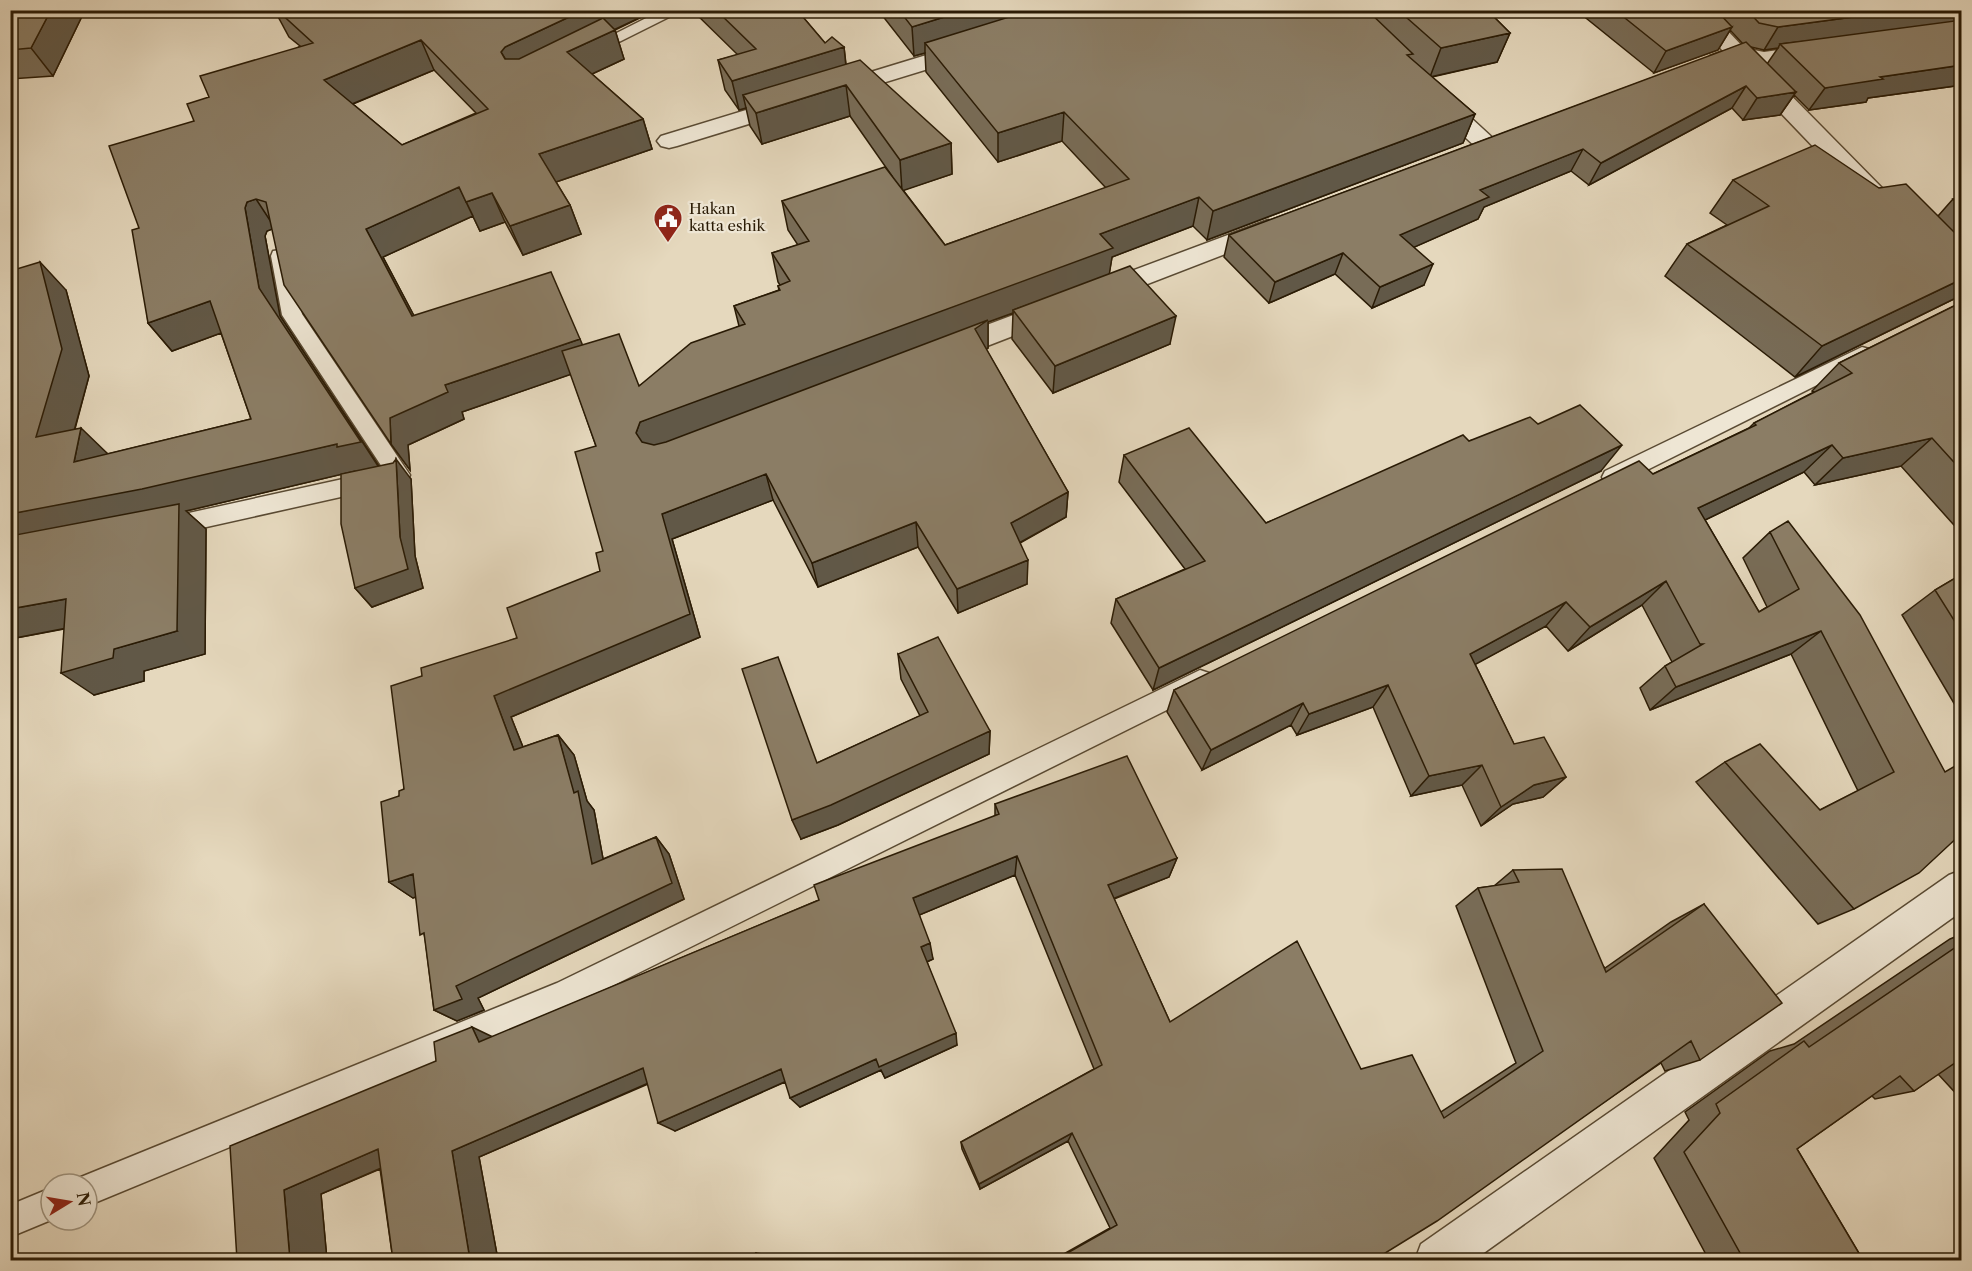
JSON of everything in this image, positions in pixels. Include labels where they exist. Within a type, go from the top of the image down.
[{"type":"street","points":[[1695,10],[1895,216]]},
{"type":"street","points":[[669,141],[995,41]]},
{"type":"street","points":[[1694,69],[1738,54],[1764,59],[1834,49]]},
{"type":"street","points":[[1417,81],[1486,145]]},
{"type":"street","points":[[919,361],[1286,221]]},
{"type":"street","points":[[1437,1260],[1962,888]]},
{"type":"lane","points":[[573,58],[676,10]]},
{"type":"lane","points":[[147,530],[399,474],[292,315],[276,236]]},
{"type":"lane","points":[[1596,485],[1886,342]]},
{"type":"lane","points":[[99,1185],[566,994],[1221,671]]},
{"type":"lane","points":[[10,1221],[39,1209]]},
{"type":"building","points":[[10,10],[51,10],[31,48],[10,50]]},
{"type":"building","points":[[277,10],[584,10],[505,47],[501,52],[505,59],[519,59],[603,18],[615,30],[567,52],[643,119],[539,154],[570,205],[510,226],[492,193],[466,202],[459,187],[366,229],[412,316],[551,272],[580,339],[445,385],[448,392],[390,418],[391,444],[284,285],[266,202],[256,199],[247,202],[245,208],[259,288],[361,442],[337,447],[337,444],[142,489],[10,514],[10,271],[40,262],[62,349],[36,437],[81,428],[74,462],[251,419],[210,301],[148,323],[132,230],[139,228],[109,146],[194,121],[187,104],[209,97],[200,76],[313,43]],"holes":[[[421,40],[488,109],[402,145],[324,80]]]},
{"type":"building","points":[[716,10],[797,10],[825,43],[832,37],[844,47],[732,81],[718,60],[756,49]]},
{"type":"building","points":[[899,10],[967,10],[912,27]]},
{"type":"building","points":[[1032,10],[1367,10],[1413,54],[1407,55],[1475,114],[1213,211],[1199,197],[1100,234],[1113,248],[640,422],[636,433],[642,442],[654,445],[666,442],[988,320],[975,329],[1068,492],[1011,523],[1028,560],[957,589],[916,522],[812,563],[766,474],[662,514],[690,614],[494,696],[514,750],[558,735],[574,793],[578,791],[592,864],[656,837],[672,883],[456,986],[462,999],[434,1010],[424,933],[420,935],[413,874],[389,882],[381,802],[399,796],[399,791],[404,789],[391,686],[422,676],[421,668],[517,638],[507,608],[600,571],[596,553],[603,551],[575,452],[596,446],[562,351],[619,334],[639,386],[691,343],[745,324],[734,306],[780,290],[778,286],[790,281],[772,253],[809,241],[782,201],[885,167],[945,245],[1129,179],[1064,112],[998,133],[925,43]]},
{"type":"building","points":[[1398,10],[1487,10],[1510,33],[1441,48]]},
{"type":"building","points":[[1615,10],[1716,10],[1732,27],[1666,51]]},
{"type":"building","points":[[1747,10],[1906,10],[1778,27],[1759,23]]},
{"type":"building","points":[[1962,20],[1962,65],[1825,88],[1780,44]]},
{"type":"building","points":[[1746,42],[1796,92],[1757,98],[1746,86],[1601,163],[1583,149],[1480,190],[1489,197],[1400,235],[1433,264],[1380,287],[1343,253],[1275,282],[1229,235]]},
{"type":"building","points":[[860,60],[951,143],[900,160],[846,85],[756,113],[743,95]]},
{"type":"building","points":[[1815,145],[1879,188],[1906,184],[1962,240],[1962,279],[1822,346],[1687,244],[1769,206],[1733,180]]},
{"type":"building","points":[[1962,198],[1962,207],[1953,199]]},
{"type":"building","points":[[1130,266],[1176,316],[1055,366],[1013,310]]},
{"type":"building","points":[[1962,302],[1962,471],[1932,438],[1843,458],[1832,445],[1698,508],[1759,612],[1799,589],[1770,532],[1788,521],[1860,615],[1945,772],[1962,762],[1962,833],[1919,873],[1854,909],[1725,762],[1760,744],[1820,810],[1894,772],[1821,631],[1676,687],[1665,666],[1703,644],[1700,644],[1666,581],[1590,627],[1566,602],[1470,654],[1514,744],[1544,737],[1566,777],[1534,785],[1501,807],[1482,765],[1429,776],[1388,685],[1309,714],[1303,703],[1211,750],[1174,690],[1639,461],[1653,474],[1756,425],[1754,423],[1852,373],[1839,363]]},
{"type":"building","points":[[1580,405],[1622,445],[1159,668],[1116,599],[1205,561],[1124,455],[1189,428],[1266,523],[1463,435],[1469,441],[1530,417],[1538,424]]},
{"type":"building","points":[[396,459],[400,537],[408,569],[355,588],[341,524],[341,474],[393,463]]},
{"type":"building","points":[[179,504],[177,631],[114,649],[113,658],[61,673],[66,599],[10,609],[10,536]]},
{"type":"building","points":[[1962,574],[1962,633],[1935,590]]},
{"type":"building","points":[[938,637],[990,731],[831,805],[792,820],[742,669],[778,657],[817,763],[928,712],[898,654]]},
{"type":"building","points":[[1127,756],[1177,858],[1108,885],[1170,1022],[1297,941],[1361,1069],[1412,1055],[1444,1118],[1543,1051],[1478,888],[1519,882],[1513,870],[1562,869],[1606,972],[1704,904],[1782,1003],[1700,1060],[1691,1041],[1437,1221],[1374,1260],[1055,1260],[1117,1225],[1072,1133],[979,1184],[961,1142],[1102,1065],[1017,856],[913,898],[930,943],[921,947],[956,1033],[879,1067],[876,1059],[790,1098],[781,1069],[658,1123],[643,1068],[452,1151],[470,1260],[393,1260],[378,1149],[284,1190],[290,1260],[237,1260],[230,1146],[436,1061],[434,1042],[472,1027],[479,1042],[819,900],[814,885],[999,814],[995,804]]},
{"type":"building","points":[[1962,943],[1962,1058],[1914,1091],[1900,1076],[1797,1149],[1863,1260],[1744,1260],[1684,1152],[1720,1113],[1716,1104],[1804,1041],[1809,1047]]},
{"type":"building","points":[[756,1253],[758,1260],[742,1260]]},
{"type":"place","name":"Hakan katta eshik","points":[[668,244]]}]
